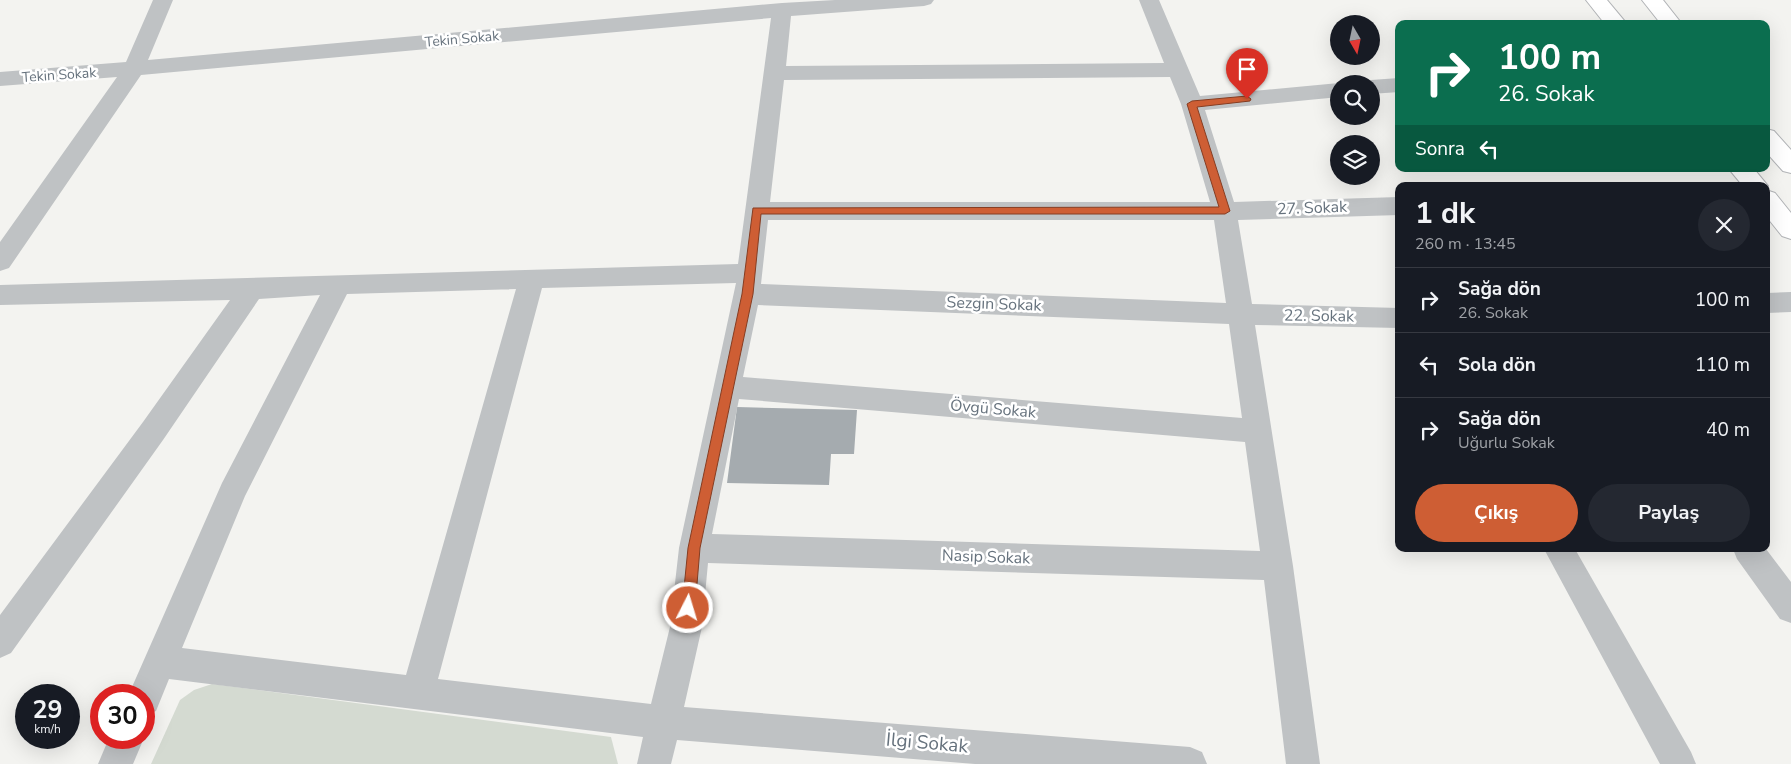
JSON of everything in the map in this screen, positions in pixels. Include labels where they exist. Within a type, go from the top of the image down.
[{"type":"highway","points":[[1596,0],[1614,20]]},
{"type":"highway","points":[[1652,0],[1669,20]]},
{"type":"highway","points":[[1744,172],[1752,182]]},
{"type":"highway","points":[[1770,203],[1791,230]]},
{"type":"street","points":[[0,261],[133,70],[163,0]]},
{"type":"street","name":"Tekin Sokak","points":[[0,79],[133,70],[782,9],[924,0]]},
{"type":"street","points":[[1149,0],[1192,104],[1225,211],[1278,566],[1303,764]]},
{"type":"street","points":[[654,764],[686,627],[694,548],[749,284],[756,211],[782,9]]},
{"type":"street","points":[[774,73],[1178,70]]},
{"type":"street","points":[[1380,86],[1395,85]]},
{"type":"street","points":[[1192,104],[1330,91]]},
{"type":"street","name":"27. Sokak","points":[[756,211],[1225,211],[1395,206]]},
{"type":"street","points":[[417,693],[532,279]]},
{"type":"street","name":"Sezgin Sokak","points":[[0,295],[252,289],[339,284],[532,279],[749,284],[1240,314]]},
{"type":"street","points":[[150,684],[232,492],[339,284]]},
{"type":"street","points":[[2,634],[153,431],[252,289]]},
{"type":"street","points":[[1770,303],[1791,302]]},
{"type":"street","name":"22. Sokak","points":[[1240,314],[1395,318]]},
{"type":"street","name":"Övgü Sokak","points":[[729,387],[1257,431]]},
{"type":"street","name":"Nasip Sokak","points":[[694,548],[1278,566]]},
{"type":"street","points":[[1561,552],[1680,764]]},
{"type":"street","points":[[1750,552],[1791,608]]},
{"type":"street","name":"İlgi Sokak","points":[[160,662],[663,722],[1190,764]]},
{"type":"street","points":[[115,764],[122,749]]},
{"type":"shaded area","points":[[212,684],[611,737],[618,764],[151,764],[180,700],[194,690]]},
{"type":"building","points":[[737,407],[857,410],[854,454],[831,454],[829,485],[727,483]]},
{"type":"route","points":[[688,608],[694,548],[747,294],[756,211],[1225,211],[1192,104],[1247,99]]}]
